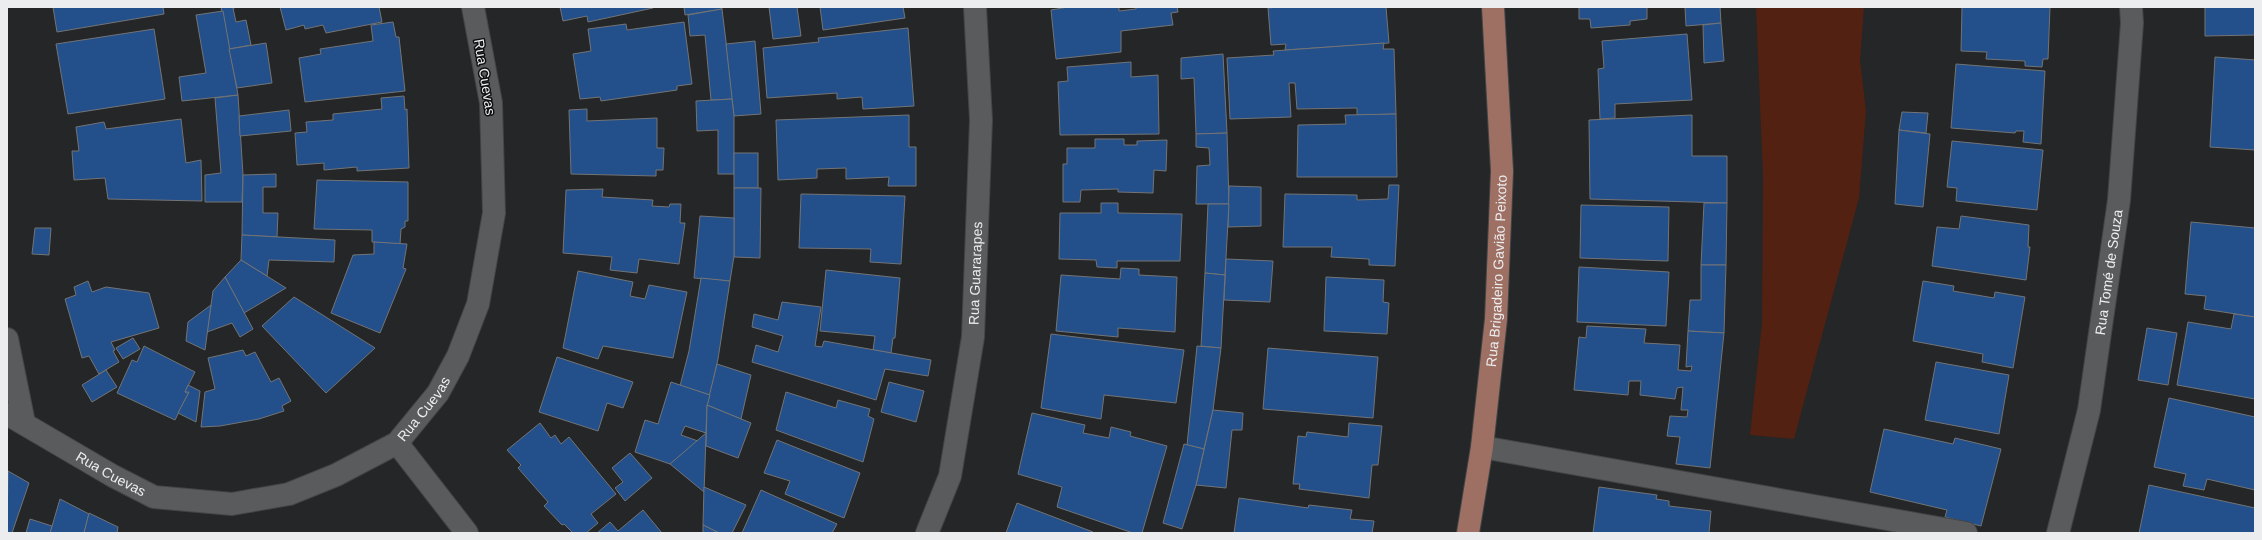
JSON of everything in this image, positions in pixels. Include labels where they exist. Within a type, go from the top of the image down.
[{"type":"main road","name":"Rua Brigadeiro Gavião Peixoto","points":[[1468,533],[1482,447],[1496,319],[1502,171],[1493,7]]},
{"type":"street","name":"Rua Cuevas","points":[[15,419],[113,476],[154,497],[232,504],[289,494],[336,475],[397,443],[438,393],[458,356],[478,304],[494,213],[491,103],[473,7]]},
{"type":"street","name":"Rua Guararapes","points":[[927,533],[950,476],[973,337],[981,120],[975,7]]},
{"type":"street","name":"Rua Tomé de Souza","points":[[2058,533],[2089,410],[2119,200],[2132,23],[2131,7]]},
{"type":"street","points":[[7,339],[15,419]]},
{"type":"street","points":[[397,443],[467,533]]},
{"type":"street","points":[[1482,447],[1966,533]]},
{"type":"shaded area","points":[[1756,7],[1864,7],[1860,60],[1866,111],[1859,198],[1794,439],[1750,435],[1762,323],[1763,177]]},
{"type":"building","points":[[53,7],[163,7],[164,14],[57,32]]},
{"type":"building","points":[[221,7],[239,7],[233,8],[236,22],[246,20],[251,45],[229,49]]},
{"type":"building","points":[[280,7],[379,7],[382,22],[326,33],[323,25],[305,29],[304,25],[286,30]]},
{"type":"building","points":[[560,7],[653,8],[588,22],[587,16],[563,21]]},
{"type":"building","points":[[684,7],[722,7],[722,9],[685,15]]},
{"type":"building","points":[[769,7],[797,7],[801,36],[773,39]]},
{"type":"building","points":[[820,7],[903,7],[905,18],[823,30]]},
{"type":"building","points":[[1068,7],[1119,7],[1119,11],[1136,9],[1136,7],[1177,7],[1178,12],[1171,13],[1173,25],[1121,31],[1121,52],[1056,59],[1051,10]]},
{"type":"building","points":[[1386,7],[1389,43],[1285,50],[1286,44],[1271,45],[1268,8]]},
{"type":"building","points":[[1579,7],[1647,7],[1647,19],[1630,21],[1630,25],[1591,28],[1590,19],[1579,19]]},
{"type":"building","points":[[1685,7],[1720,7],[1721,23],[1686,26]]},
{"type":"building","points":[[1962,7],[2050,7],[2048,59],[2043,59],[2042,67],[2025,66],[2025,61],[1986,59],[1987,52],[1961,51]]},
{"type":"building","points":[[2205,7],[2255,7],[2255,35],[2205,36]]},
{"type":"building","points":[[722,9],[733,99],[711,100],[705,35],[690,36],[688,15]]},
{"type":"building","points":[[223,11],[238,95],[182,101],[179,77],[206,73],[196,15]]},
{"type":"building","points":[[393,22],[396,37],[399,37],[405,91],[305,102],[299,58],[321,54],[320,49],[373,41],[371,25]]},
{"type":"building","points":[[684,22],[692,84],[677,86],[677,90],[601,101],[600,97],[580,99],[573,54],[591,51],[588,29],[626,24],[627,30]]},
{"type":"building","points":[[1721,23],[1724,61],[1704,63],[1703,25]]},
{"type":"building","points":[[908,28],[914,106],[863,109],[862,97],[837,99],[837,93],[767,98],[763,48],[819,42],[818,38]]},
{"type":"building","points":[[154,29],[165,99],[68,114],[56,44]]},
{"type":"building","points":[[1687,34],[1692,100],[1615,104],[1615,118],[1600,119],[1598,69],[1604,68],[1602,41]]},
{"type":"building","points":[[755,41],[761,114],[734,116],[726,44]]},
{"type":"building","points":[[266,43],[272,83],[237,88],[229,49]]},
{"type":"building","points":[[1384,43],[1383,49],[1394,49],[1396,114],[1357,115],[1357,108],[1297,109],[1295,83],[1289,83],[1291,117],[1230,119],[1227,58],[1274,55],[1273,51]]},
{"type":"building","points":[[1223,54],[1227,133],[1196,134],[1194,78],[1181,79],[1181,58]]},
{"type":"building","points":[[2215,57],[2255,60],[2255,150],[2210,147]]},
{"type":"building","points":[[1131,62],[1131,77],[1158,75],[1159,134],[1060,135],[1058,82],[1068,81],[1067,67]]},
{"type":"building","points":[[1956,64],[2045,71],[2041,144],[2023,142],[2024,131],[2016,131],[2015,133],[1951,128]]},
{"type":"building","points":[[238,95],[243,175],[242,202],[205,202],[205,175],[221,173],[215,98]]},
{"type":"building","points":[[404,96],[405,110],[407,109],[409,168],[357,171],[357,167],[324,170],[324,163],[297,165],[295,133],[307,132],[306,122],[333,120],[333,114],[382,109],[381,98]]},
{"type":"building","points":[[732,99],[734,116],[734,174],[718,174],[718,130],[697,131],[696,101]]},
{"type":"building","points":[[587,109],[587,121],[657,118],[657,148],[664,148],[663,170],[656,170],[656,176],[571,174],[569,110]]},
{"type":"building","points":[[289,110],[291,131],[240,136],[239,116]]},
{"type":"building","points":[[1902,112],[1928,113],[1926,133],[1899,130]]},
{"type":"building","points":[[1396,114],[1397,177],[1297,177],[1298,125],[1346,124],[1345,115]]},
{"type":"building","points":[[909,115],[909,147],[916,147],[916,186],[888,186],[889,177],[846,179],[846,168],[817,169],[817,178],[778,180],[776,120]]},
{"type":"building","points":[[1692,115],[1692,156],[1727,156],[1727,203],[1590,199],[1589,120]]},
{"type":"building","points":[[181,119],[186,163],[201,160],[202,201],[108,199],[105,178],[74,180],[72,151],[79,151],[76,127],[104,122],[106,129]]},
{"type":"building","points":[[1899,130],[1930,134],[1923,207],[1895,204]]},
{"type":"building","points":[[1227,133],[1229,204],[1196,204],[1197,166],[1210,165],[1209,148],[1196,147],[1196,134]]},
{"type":"building","points":[[1095,139],[1124,139],[1124,145],[1137,145],[1137,141],[1167,140],[1166,171],[1154,170],[1153,193],[1118,192],[1118,189],[1081,190],[1080,202],[1063,202],[1063,164],[1067,164],[1067,148],[1095,148]]},
{"type":"building","points":[[1952,141],[2043,150],[2037,210],[1956,201],[1957,188],[1947,187]]},
{"type":"building","points":[[734,153],[758,153],[758,188],[734,188]]},
{"type":"building","points":[[276,174],[276,187],[263,187],[263,213],[278,213],[277,237],[242,235],[243,175]]},
{"type":"building","points":[[317,180],[408,182],[408,221],[405,221],[405,227],[401,229],[400,244],[372,242],[372,230],[314,229]]},
{"type":"building","points":[[1389,185],[1399,185],[1395,266],[1369,265],[1369,259],[1331,257],[1332,247],[1283,247],[1285,194],[1357,195],[1357,200],[1388,199]]},
{"type":"building","points":[[1229,186],[1261,187],[1261,226],[1228,227]]},
{"type":"building","points":[[734,188],[761,188],[760,258],[734,257]]},
{"type":"building","points":[[603,189],[602,197],[653,200],[652,206],[669,207],[670,204],[681,204],[680,223],[685,223],[679,264],[639,259],[637,273],[610,270],[612,257],[563,253],[566,190]]},
{"type":"building","points":[[801,194],[905,196],[901,264],[870,262],[871,249],[799,248]]},
{"type":"building","points":[[1101,203],[1118,203],[1118,213],[1182,214],[1180,261],[1117,261],[1117,268],[1097,267],[1096,260],[1059,259],[1060,213],[1101,213]]},
{"type":"building","points":[[1704,203],[1727,203],[1726,265],[1701,265]]},
{"type":"building","points":[[1208,204],[1229,204],[1225,275],[1205,273]]},
{"type":"building","points":[[1581,205],[1669,207],[1668,261],[1580,258]]},
{"type":"building","points":[[700,216],[734,218],[734,256],[730,281],[694,278]]},
{"type":"building","points":[[1961,216],[2029,225],[2028,247],[2030,247],[2026,280],[1932,266],[1937,227],[1959,229]]},
{"type":"building","points":[[2191,222],[2255,228],[2255,317],[2204,309],[2206,296],[2185,294]]},
{"type":"building","points":[[35,228],[51,228],[49,255],[32,254]]},
{"type":"building","points":[[242,235],[335,240],[334,262],[269,260],[267,276],[241,260]]},
{"type":"building","points":[[374,242],[407,244],[403,268],[406,269],[380,333],[331,313],[353,255],[374,254]]},
{"type":"building","points":[[1226,259],[1273,261],[1270,302],[1224,300]]},
{"type":"building","points":[[241,260],[286,288],[244,313],[225,277]]},
{"type":"building","points":[[1701,265],[1726,265],[1724,333],[1688,331],[1690,300],[1701,300]]},
{"type":"building","points":[[1579,267],[1669,272],[1666,326],[1577,322]]},
{"type":"building","points":[[1121,268],[1139,269],[1139,275],[1177,277],[1175,332],[1118,328],[1118,337],[1056,331],[1061,275],[1120,279]]},
{"type":"building","points":[[826,270],[900,278],[895,338],[893,338],[891,353],[873,350],[875,336],[820,331]]},
{"type":"building","points":[[578,271],[633,282],[630,296],[645,299],[649,285],[687,292],[673,358],[603,346],[598,359],[563,348]]},
{"type":"building","points":[[1205,273],[1225,275],[1221,348],[1201,346]]},
{"type":"building","points":[[225,277],[253,329],[240,337],[232,323],[207,332],[213,291]]},
{"type":"building","points":[[1326,277],[1384,280],[1383,302],[1389,303],[1387,334],[1324,331]]},
{"type":"building","points":[[701,278],[730,281],[718,359],[710,395],[680,386],[689,351]]},
{"type":"building","points":[[88,281],[92,292],[106,287],[149,293],[159,328],[111,342],[115,350],[113,351],[119,362],[99,374],[89,356],[82,358],[65,299],[76,295],[74,287]]},
{"type":"building","points":[[1923,281],[1954,286],[1953,291],[1994,298],[1995,292],[2025,297],[2013,368],[1982,362],[1983,354],[1913,341]]},
{"type":"building","points":[[294,297],[375,348],[326,393],[262,326]]},
{"type":"building","points":[[782,302],[821,307],[815,346],[822,347],[824,341],[931,360],[928,376],[885,369],[876,400],[752,362],[756,345],[778,352],[783,336],[752,327],[754,314],[778,320]]},
{"type":"building","points":[[211,305],[205,350],[186,341],[188,322]]},
{"type":"building","points":[[2234,314],[2255,317],[2255,399],[2177,385],[2188,322],[2231,329]]},
{"type":"building","points":[[1587,326],[1646,329],[1644,343],[1680,345],[1678,370],[1691,371],[1692,366],[1686,367],[1688,331],[1724,333],[1710,468],[1676,464],[1680,437],[1667,436],[1670,416],[1687,417],[1688,410],[1681,410],[1683,387],[1677,388],[1675,399],[1640,395],[1641,381],[1629,381],[1628,395],[1574,390],[1579,337],[1586,338]]},
{"type":"building","points":[[2147,328],[2177,333],[2168,385],[2138,380]]},
{"type":"building","points":[[1051,334],[1184,350],[1176,403],[1104,395],[1101,419],[1041,408]]},
{"type":"building","points":[[133,338],[140,349],[123,359],[116,348]]},
{"type":"building","points":[[144,346],[195,372],[185,392],[189,392],[175,420],[117,393],[132,360],[137,362]]},
{"type":"building","points":[[1197,346],[1221,348],[1213,410],[1204,449],[1187,445]]},
{"type":"building","points":[[1268,348],[1378,357],[1373,418],[1263,409]]},
{"type":"building","points":[[243,350],[246,356],[255,352],[271,382],[279,378],[291,401],[282,406],[284,411],[259,419],[220,426],[201,427],[205,392],[215,389],[208,358]]},
{"type":"building","points":[[557,357],[633,382],[623,408],[607,403],[598,431],[539,412]]},
{"type":"building","points":[[1936,362],[2009,375],[1999,434],[1925,420]]},
{"type":"building","points":[[717,364],[751,375],[741,419],[707,405]]},
{"type":"building","points":[[106,370],[117,387],[92,402],[82,385]]},
{"type":"building","points":[[671,382],[710,395],[707,406],[706,433],[685,426],[681,435],[698,441],[670,464],[635,452],[645,420],[658,424]]},
{"type":"building","points":[[889,382],[924,391],[916,422],[881,412]]},
{"type":"building","points":[[188,385],[200,391],[196,422],[178,413],[189,392],[185,392]]},
{"type":"building","points":[[786,392],[836,408],[838,400],[870,409],[868,416],[874,419],[863,462],[776,430]]},
{"type":"building","points":[[2169,398],[2255,417],[2255,490],[2207,479],[2204,490],[2183,486],[2186,474],[2154,467]]},
{"type":"building","points":[[707,405],[751,423],[738,458],[706,446]]},
{"type":"building","points":[[1213,410],[1243,413],[1242,430],[1232,430],[1226,488],[1196,485]]},
{"type":"building","points":[[1032,413],[1085,425],[1083,433],[1109,438],[1111,427],[1131,432],[1130,436],[1167,446],[1142,533],[1133,533],[1057,507],[1062,487],[1018,474]]},
{"type":"building","points":[[540,423],[551,438],[555,435],[561,444],[569,437],[616,494],[591,514],[598,523],[586,533],[573,533],[564,524],[562,525],[544,506],[548,502],[518,468],[521,465],[507,450]]},
{"type":"building","points":[[1349,423],[1382,426],[1378,465],[1372,465],[1369,498],[1299,489],[1300,484],[1293,484],[1298,436],[1306,437],[1307,432],[1348,437]]},
{"type":"building","points":[[1884,429],[1953,444],[1955,438],[2001,449],[1981,526],[1945,517],[1947,510],[1870,492]]},
{"type":"building","points":[[706,433],[705,465],[704,492],[670,464]]},
{"type":"building","points":[[777,440],[860,473],[844,518],[785,494],[790,481],[764,473]]},
{"type":"building","points":[[1184,444],[1204,449],[1196,485],[1182,529],[1163,523]]},
{"type":"building","points":[[630,453],[652,478],[625,501],[615,488],[623,482],[612,468]]},
{"type":"building","points":[[8,471],[29,483],[12,533],[7,533]]},
{"type":"building","points":[[2149,485],[2255,508],[2255,533],[2139,533]]},
{"type":"building","points":[[704,487],[746,505],[732,533],[719,533],[703,525]]},
{"type":"building","points":[[1599,487],[1657,495],[1656,499],[1669,501],[1669,506],[1711,511],[1709,533],[1593,533]]},
{"type":"building","points":[[761,490],[837,524],[832,533],[742,533]]},
{"type":"building","points":[[1239,498],[1308,508],[1309,505],[1352,510],[1350,519],[1374,521],[1372,533],[1234,533]]},
{"type":"building","points":[[60,499],[89,514],[84,533],[50,533]]},
{"type":"building","points":[[1017,503],[1093,532],[1006,533]]},
{"type":"building","points":[[643,510],[662,533],[597,533],[610,522],[618,531]]},
{"type":"building","points":[[89,513],[118,527],[117,533],[84,533]]},
{"type":"building","points":[[30,519],[52,526],[50,533],[26,533]]},
{"type":"building","points":[[703,525],[719,533],[703,533]]}]
